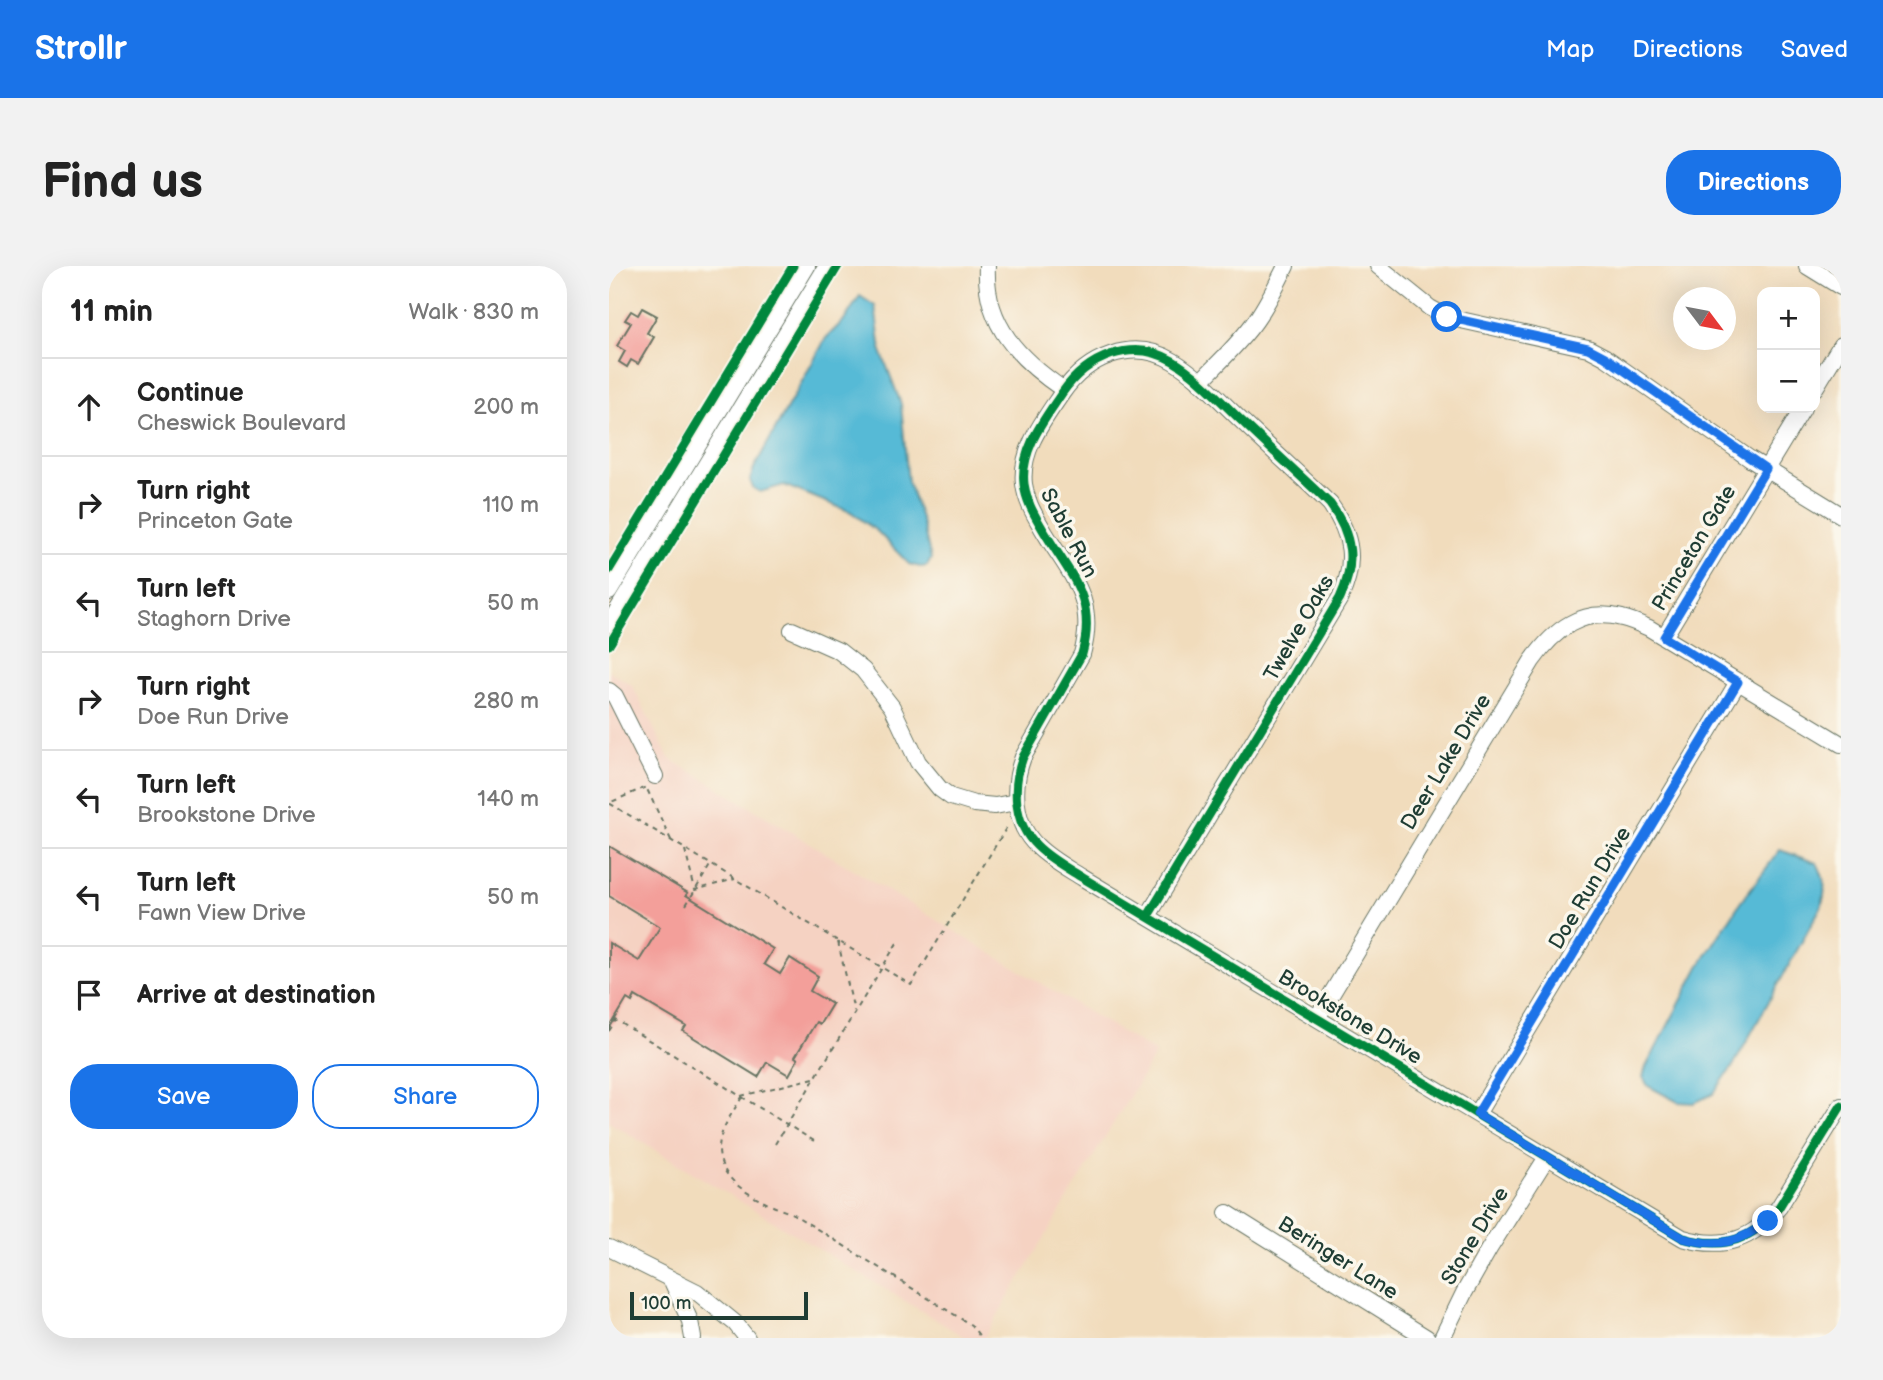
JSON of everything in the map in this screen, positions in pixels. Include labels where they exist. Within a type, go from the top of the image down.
[{"type":"street","points":[[609,592],[807,266]]},
{"type":"street","points":[[609,624],[827,266]]},
{"type":"street","points":[[986,266],[986,278],[994,311],[1007,338],[1032,366],[1065,390]]},
{"type":"street","points":[[1200,382],[1231,351],[1256,320],[1286,266]]},
{"type":"street","points":[[1378,266],[1430,308],[1447,317],[1588,348],[1605,357],[1766,469],[1841,516]]},
{"type":"street","points":[[1807,266],[1841,287]]},
{"type":"street","points":[[1820,380],[1841,345]]},
{"type":"street","name":"Sable Run","points":[[1012,803],[1017,773],[1023,757],[1082,654],[1087,636],[1084,600],[1073,575],[1054,550],[1032,511],[1024,484],[1028,451],[1073,379],[1084,368],[1112,353],[1127,351],[1158,354],[1170,359],[1200,382]]},
{"type":"street","name":"Twelve Oaks","points":[[1148,916],[1340,598],[1351,564],[1346,533],[1340,517],[1330,504],[1200,382]]},
{"type":"street","name":"Princeton Gate","points":[[1664,637],[1800,413]]},
{"type":"street","name":"Deer Lake Drive","points":[[1317,1017],[1543,645],[1553,634],[1579,619],[1613,616],[1649,628],[1841,744]]},
{"type":"street","points":[[792,630],[839,651],[863,670],[892,707],[918,762],[940,789],[951,797],[974,804],[995,806],[1012,803]]},
{"type":"street","name":"Doe Run Drive","points":[[1477,1114],[1738,682]]},
{"type":"street","points":[[609,691],[615,696],[655,776]]},
{"type":"street","name":"Brookstone Drive","points":[[1012,803],[1034,843],[1073,872],[1671,1232],[1690,1240],[1708,1243],[1738,1240],[1768,1221],[1841,1106]]},
{"type":"street","name":"Stone Drive","points":[[1442,1338],[1489,1248],[1547,1157]]},
{"type":"street","name":"Beringer Lane","points":[[1227,1213],[1427,1338]]},
{"type":"street","points":[[609,1248],[697,1292],[720,1309],[747,1338]]},
{"type":"street","points":[[672,1281],[690,1321],[693,1338]]},
{"type":"path","points":[[609,803],[646,787],[671,840]]},
{"type":"path","points":[[609,803],[911,985],[1010,822],[1012,803]]},
{"type":"path","points":[[684,848],[695,890]]},
{"type":"path","points":[[686,905],[711,864]]},
{"type":"path","points":[[695,890],[736,879]]},
{"type":"path","points":[[838,941],[855,1013]]},
{"type":"path","points":[[775,1144],[897,943]]},
{"type":"path","points":[[609,1031],[616,1020],[814,1141]]},
{"type":"path","points":[[815,1078],[741,1097],[724,1128],[719,1148],[727,1173],[741,1189],[764,1203],[793,1214],[971,1325],[981,1338]]},
{"type":"shaded area","points":[[609,671],[632,685],[669,758],[1156,1053],[984,1338],[966,1338],[609,1122]]},
{"type":"water","points":[[860,296],[875,306],[881,351],[901,404],[908,482],[922,521],[931,559],[927,566],[909,564],[878,532],[851,512],[784,485],[760,492],[753,488],[750,480],[754,468],[826,338],[845,319]]},
{"type":"water","points":[[1780,850],[1817,863],[1824,885],[1821,907],[1733,1066],[1713,1094],[1694,1103],[1678,1102],[1648,1086],[1643,1077],[1646,1067],[1700,965],[1740,903]]},
{"type":"building","points":[[642,308],[657,316],[647,333],[654,337],[638,364],[631,360],[627,367],[619,362],[625,351],[617,346],[631,323],[625,320],[631,311],[638,315]]},
{"type":"building","points":[[609,846],[688,893],[686,895],[773,949],[764,964],[780,974],[790,958],[818,976],[810,991],[832,1004],[820,1024],[816,1022],[795,1057],[798,1059],[789,1075],[767,1062],[758,1077],[683,1031],[686,1026],[635,996],[632,1002],[627,999],[609,1029],[609,943],[639,961],[660,927],[609,896]]},
{"type":"cycle path","points":[[609,570],[793,266]]},
{"type":"cycle path","points":[[609,645],[838,266]]},
{"type":"cycle path","points":[[1148,916],[1340,598],[1348,573],[1350,550],[1344,527],[1330,504],[1202,382],[1183,367],[1157,354],[1126,351],[1097,361],[1072,380],[1041,425],[1026,459],[1024,484],[1028,502],[1078,587],[1086,617],[1082,654],[1019,768],[1016,792],[1019,815],[1029,837],[1037,846],[1083,878],[1683,1238],[1712,1243],[1725,1242],[1759,1227],[1779,1207],[1841,1106]]},
{"type":"route","points":[[1447,317],[1588,348],[1605,357],[1766,469],[1664,637],[1738,682],[1477,1114],[1683,1238],[1708,1243],[1738,1240],[1768,1221]]}]
